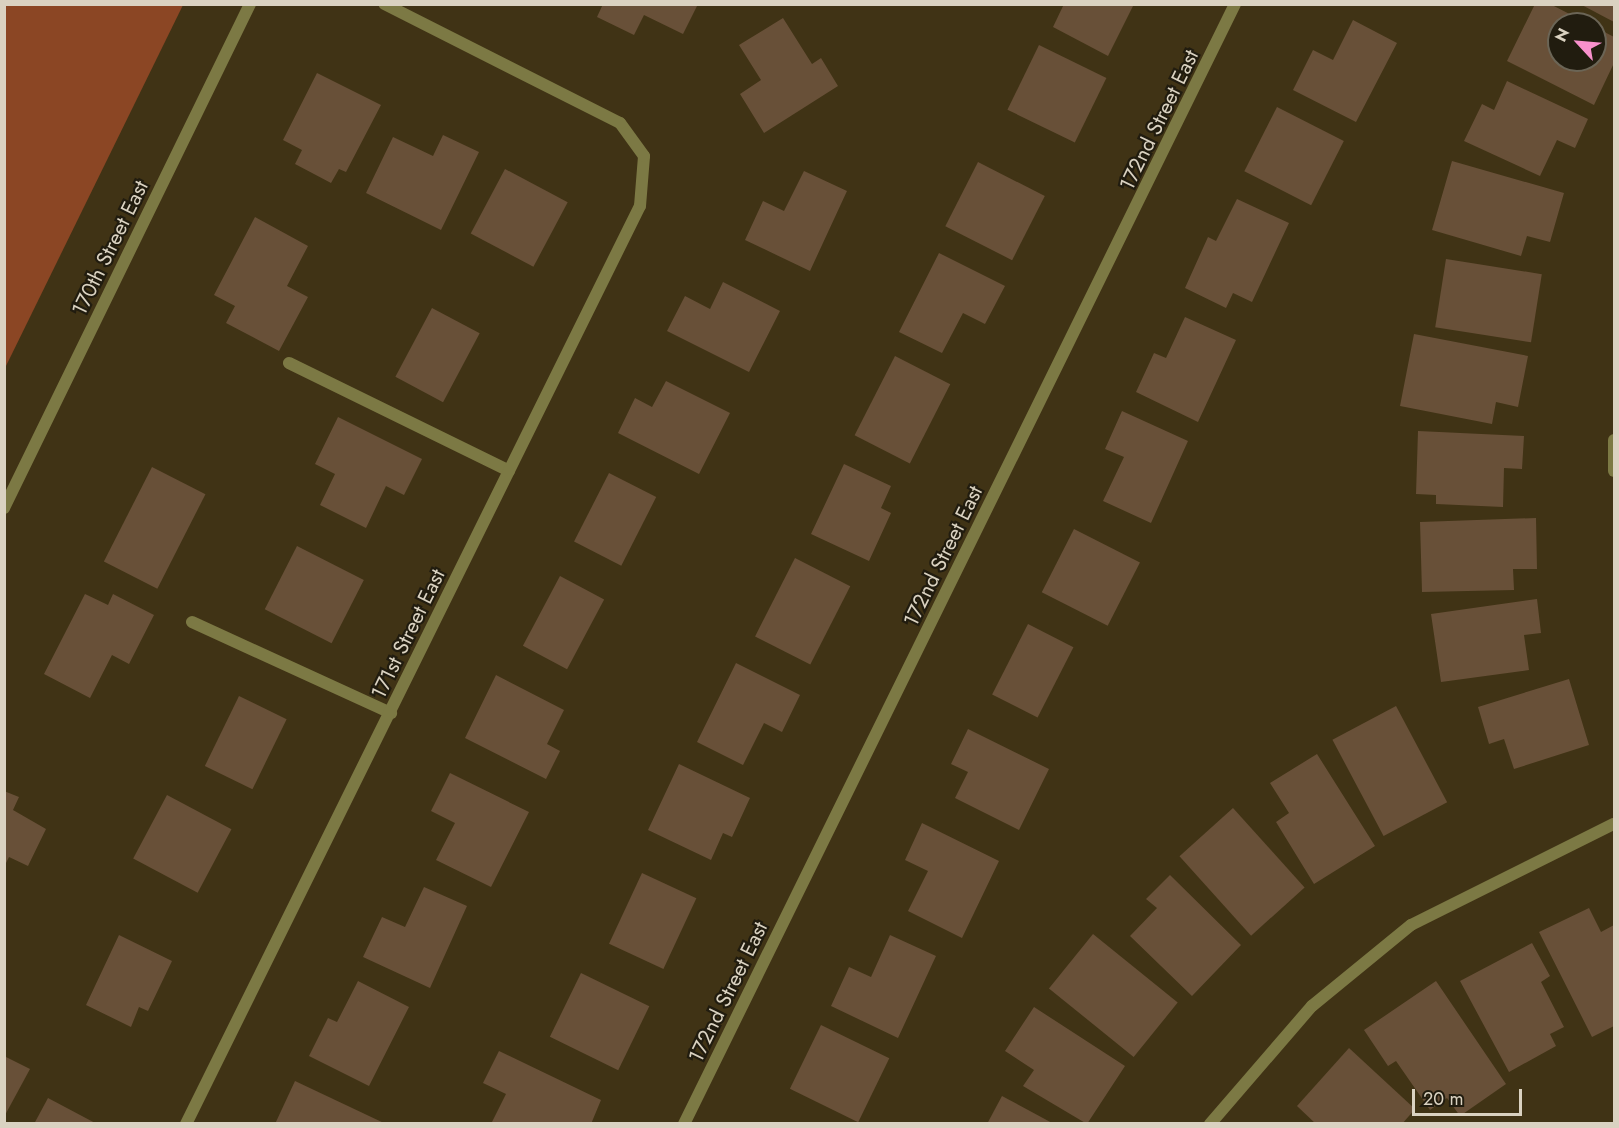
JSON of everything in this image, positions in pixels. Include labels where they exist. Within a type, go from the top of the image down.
[{"type":"street","name":"170th Street East","points":[[4,508],[250,4]]},
{"type":"street","name":"171st Street East","points":[[186,1124],[640,206],[644,156],[620,123],[384,4]]},
{"type":"street","name":"172nd Street East","points":[[684,1124],[1235,4]]},
{"type":"street","points":[[290,363],[509,471]]},
{"type":"street","points":[[1614,440],[1614,471]]},
{"type":"street","points":[[192,622],[391,713]]},
{"type":"street","points":[[1210,1124],[1312,1006],[1411,925],[1614,824]]},
{"type":"shaded area","points":[[4,5],[183,5],[5,368]]},
{"type":"building","points":[[603,4],[698,4],[683,34],[644,15],[634,35],[597,17]]},
{"type":"building","points":[[1064,4],[1134,4],[1108,56],[1053,27]]},
{"type":"building","points":[[1535,4],[1550,4],[1566,12],[1547,12],[1547,72],[1607,72],[1607,33],[1614,37],[1614,63],[1594,105],[1507,61]]},
{"type":"building","points":[[1580,4],[1614,4],[1614,22],[1607,18],[1607,12],[1595,12]]},
{"type":"building","points":[[783,18],[812,64],[821,58],[838,86],[764,133],[740,94],[761,80],[739,45]]},
{"type":"building","points":[[1353,20],[1397,43],[1356,122],[1293,90],[1313,50],[1333,60]]},
{"type":"building","points":[[1039,45],[1106,78],[1075,143],[1007,110]]},
{"type":"building","points":[[317,73],[381,105],[346,172],[339,169],[331,183],[295,164],[302,150],[283,140]]},
{"type":"building","points":[[1507,81],[1588,119],[1575,148],[1557,140],[1540,176],[1464,141],[1482,104],[1494,110]]},
{"type":"building","points":[[1277,107],[1344,141],[1311,205],[1244,171]]},
{"type":"building","points":[[443,135],[479,152],[441,230],[366,193],[393,137],[433,156]]},
{"type":"building","points":[[1452,161],[1564,193],[1550,242],[1527,236],[1521,256],[1432,230]]},
{"type":"building","points":[[978,162],[1045,196],[1012,260],[945,226]]},
{"type":"building","points":[[505,169],[568,202],[533,267],[471,233]]},
{"type":"building","points":[[804,171],[847,191],[810,271],[745,240],[763,201],[784,211]]},
{"type":"building","points":[[1237,199],[1289,223],[1252,302],[1233,293],[1226,308],[1185,288],[1208,237],[1216,241]]},
{"type":"building","points":[[255,217],[308,246],[287,286],[308,297],[279,351],[226,323],[235,306],[214,295]]},
{"type":"building","points":[[939,253],[1005,286],[985,324],[963,313],[942,353],[899,332]]},
{"type":"building","points":[[1446,259],[1542,274],[1531,342],[1435,327]]},
{"type":"building","points":[[723,282],[780,311],[749,372],[667,331],[685,296],[710,309]]},
{"type":"building","points":[[432,308],[480,333],[443,402],[395,377]]},
{"type":"building","points":[[1185,317],[1236,340],[1198,422],[1136,392],[1154,353],[1166,358]]},
{"type":"building","points":[[1414,334],[1528,356],[1518,407],[1496,402],[1492,424],[1400,406]]},
{"type":"building","points":[[895,356],[950,384],[910,463],[855,435]]},
{"type":"building","points":[[666,381],[730,413],[699,474],[618,433],[635,398],[652,407]]},
{"type":"building","points":[[1122,411],[1188,441],[1151,523],[1103,501],[1124,457],[1105,449]]},
{"type":"building","points":[[338,417],[422,459],[404,495],[386,486],[366,528],[320,505],[335,474],[315,464]]},
{"type":"building","points":[[1418,431],[1524,436],[1522,469],[1504,468],[1503,507],[1436,504],[1436,495],[1416,494]]},
{"type":"building","points":[[844,464],[891,486],[881,508],[891,513],[869,561],[811,534]]},
{"type":"building","points":[[152,467],[205,494],[157,589],[104,561]]},
{"type":"building","points":[[609,473],[656,497],[621,566],[574,542]]},
{"type":"building","points":[[1536,518],[1537,569],[1513,569],[1514,590],[1422,592],[1420,522]]},
{"type":"building","points":[[1074,529],[1140,563],[1108,626],[1042,592]]},
{"type":"building","points":[[297,546],[364,580],[332,643],[265,609]]},
{"type":"building","points":[[795,558],[850,586],[810,665],[755,636]]},
{"type":"building","points":[[560,576],[604,599],[567,669],[523,646]]},
{"type":"building","points":[[85,594],[108,605],[113,594],[154,615],[129,664],[112,655],[90,698],[44,674]]},
{"type":"building","points":[[1537,599],[1541,633],[1524,635],[1529,670],[1441,682],[1431,614]]},
{"type":"building","points":[[1028,624],[1073,647],[1038,718],[992,694]]},
{"type":"building","points":[[736,663],[800,695],[782,732],[764,723],[743,765],[697,742]]},
{"type":"building","points":[[496,675],[564,710],[547,744],[560,751],[546,779],[465,738]]},
{"type":"building","points":[[1569,679],[1589,745],[1514,769],[1504,739],[1489,744],[1478,707]]},
{"type":"building","points":[[239,696],[287,719],[252,789],[205,766]]},
{"type":"building","points":[[1396,706],[1447,802],[1384,836],[1332,740]]},
{"type":"building","points":[[968,729],[1049,769],[1019,830],[955,798],[968,772],[951,764]]},
{"type":"building","points":[[1317,754],[1375,846],[1314,884],[1276,822],[1289,813],[1270,783]]},
{"type":"building","points":[[679,764],[750,798],[732,837],[723,833],[711,860],[648,830]]},
{"type":"building","points":[[450,773],[529,812],[491,887],[436,860],[455,823],[431,811]]},
{"type":"building","points":[[4,791],[19,797],[13,810],[46,829],[28,866],[9,857],[4,867]]},
{"type":"building","points":[[167,795],[231,829],[198,893],[133,859]]},
{"type":"building","points":[[1233,808],[1305,888],[1251,936],[1179,856]]},
{"type":"building","points":[[922,823],[999,861],[962,938],[908,911],[928,871],[905,860]]},
{"type":"building","points":[[642,873],[696,898],[663,969],[609,944]]},
{"type":"building","points":[[1170,875],[1241,945],[1192,996],[1130,936],[1157,908],[1146,899]]},
{"type":"building","points":[[424,887],[467,906],[430,988],[363,957],[382,917],[405,927]]},
{"type":"building","points":[[1589,908],[1601,932],[1614,925],[1614,1026],[1592,1037],[1539,932]]},
{"type":"building","points":[[1093,934],[1178,1003],[1134,1057],[1049,988]]},
{"type":"building","points":[[119,935],[172,961],[148,1011],[139,1007],[131,1027],[86,1005]]},
{"type":"building","points":[[890,935],[936,956],[898,1038],[831,1006],[849,967],[871,977]]},
{"type":"building","points":[[1532,943],[1550,976],[1541,982],[1564,1027],[1550,1034],[1556,1046],[1509,1072],[1460,981]]},
{"type":"building","points":[[581,973],[649,1006],[618,1070],[550,1037]]},
{"type":"building","points":[[358,981],[409,1007],[369,1086],[309,1056],[328,1018],[337,1022]]},
{"type":"building","points":[[1436,981],[1506,1084],[1460,1116],[1447,1098],[1430,1110],[1396,1061],[1388,1066],[1364,1030]]},
{"type":"building","points":[[1034,1007],[1125,1066],[1087,1124],[1023,1086],[1034,1070],[1005,1051]]},
{"type":"building","points":[[821,1025],[889,1058],[858,1122],[790,1089]]},
{"type":"building","points":[[1349,1048],[1415,1109],[1402,1124],[1316,1124],[1297,1106]]},
{"type":"building","points":[[499,1051],[601,1100],[591,1124],[491,1124],[506,1094],[483,1083]]},
{"type":"building","points":[[4,1056],[30,1069],[4,1117]]},
{"type":"building","points":[[295,1081],[386,1124],[275,1124]]},
{"type":"building","points":[[1002,1096],[1054,1124],[987,1124]]},
{"type":"building","points":[[48,1098],[97,1124],[34,1124]]}]
